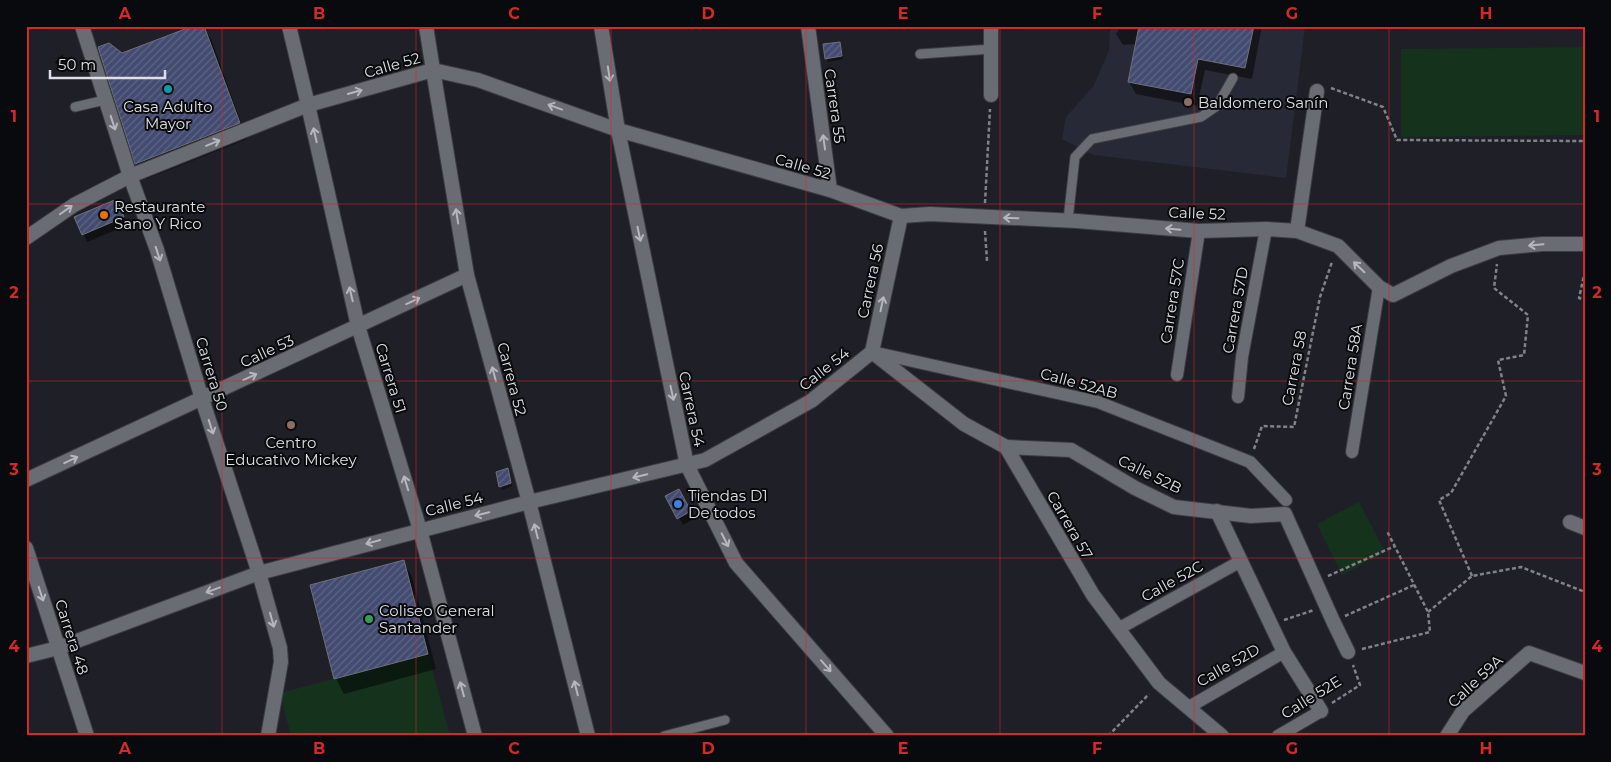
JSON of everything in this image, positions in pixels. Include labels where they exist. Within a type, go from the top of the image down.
[{"type":"street","name":"Carrera 50","points":[[82,26],[130,176],[157,250],[202,399],[259,573],[280,648],[281,662],[268,736]]},
{"type":"street","name":"Carrera 51","points":[[289,26],[358,326],[420,530],[475,736]]},
{"type":"street","name":"Carrera 52","points":[[426,26],[467,275],[529,502],[588,736]]},
{"type":"street","name":"Carrera 54","points":[[601,26],[618,130],[687,465],[736,563],[888,736]]},
{"type":"street","name":"Carrera 55","points":[[808,26],[830,190]]},
{"type":"street","points":[[991,26],[991,95]]},
{"type":"street","name":"Calle 52","points":[[26,238],[74,204],[130,176],[308,105],[433,70],[478,80],[618,130],[830,190],[901,216],[930,214],[1068,220],[1199,231],[1297,231],[1338,246],[1379,287]]},
{"type":"street","points":[[1297,231],[1317,91]]},
{"type":"street","name":"Carrera 56","points":[[872,352],[901,216]]},
{"type":"street","name":"Carrera 57D","points":[[1238,397],[1242,358],[1266,230]]},
{"type":"street","name":"Carrera 57C","points":[[1177,375],[1199,231]]},
{"type":"street","points":[[1379,287],[1393,295],[1451,266],[1499,248],[1542,244],[1585,244]]},
{"type":"street","name":"Calle 53","points":[[26,480],[467,275]]},
{"type":"street","name":"Carrera 58A","points":[[1352,452],[1379,287]]},
{"type":"street","points":[[872,352],[964,424],[1006,446]]},
{"type":"street","name":"Calle 54","points":[[26,656],[58,648],[259,573],[529,502],[705,460],[811,400],[872,352]]},
{"type":"street","name":"Calle 52AB","points":[[872,352],[1098,402],[1250,462],[1285,507]]},
{"type":"street","name":"Calle 52B","points":[[1006,446],[1071,450],[1135,488],[1174,507],[1251,516],[1285,507]]},
{"type":"street","name":"Carrera 57","points":[[1006,446],[1093,595],[1159,683],[1222,736]]},
{"type":"street","points":[[1285,507],[1315,582],[1348,652]]},
{"type":"street","points":[[1217,511],[1284,652],[1321,711]]},
{"type":"street","points":[[1570,522],[1585,528]]},
{"type":"street","name":"Carrera 48","points":[[26,548],[86,736]]},
{"type":"street","name":"Calle 52C","points":[[1118,628],[1241,561]]},
{"type":"street","name":"Calle 52D","points":[[1189,707],[1284,652]]},
{"type":"street","name":"Calle 59A","points":[[1447,736],[1463,711],[1529,653],[1585,673]]},
{"type":"street","name":"Calle 52E","points":[[1278,736],[1321,711]]},
{"type":"lane","points":[[920,54],[992,49]]},
{"type":"lane","points":[[1068,220],[1074,157],[1092,139],[1201,117],[1217,106],[1233,78]]},
{"type":"lane","points":[[75,107],[105,100]]},
{"type":"lane","points":[[664,736],[725,720]]},
{"type":"path","points":[[1317,91],[1333,88],[1383,107],[1397,140],[1585,141]]},
{"type":"path","points":[[987,261],[984,217],[991,95]]},
{"type":"path","name":"Carrera 58","points":[[1250,462],[1262,426],[1294,427],[1307,352],[1320,297],[1338,246]]},
{"type":"path","points":[[1472,576],[1439,500],[1451,494],[1506,396],[1498,360],[1524,355],[1528,315],[1494,288],[1499,248]]},
{"type":"path","points":[[1585,271],[1579,298],[1585,300]]},
{"type":"path","points":[[1348,652],[1430,632],[1428,612],[1387,531]]},
{"type":"path","points":[[1315,582],[1395,546]]},
{"type":"path","points":[[1428,612],[1472,576],[1521,567],[1585,592]]},
{"type":"path","points":[[1332,621],[1414,585]]},
{"type":"path","name":"Calle 52D","points":[[1270,625],[1326,606]]},
{"type":"path","name":"Calle 52E","points":[[1321,711],[1360,685],[1348,652]]},
{"type":"path","points":[[1108,736],[1159,683]]},
{"type":"shaded area","name":"Baldomero Sanín","points":[[1108,26],[1305,26],[1286,178],[1094,155],[1062,139],[1066,117],[1093,87],[1109,51],[1110,29]]},
{"type":"green space","points":[[1585,47],[1585,135],[1401,137],[1401,49]]},
{"type":"green space","points":[[1359,502],[1385,552],[1342,575],[1317,524]]},
{"type":"green space","points":[[428,654],[450,736],[291,736],[280,693]]},
{"type":"building","name":"Casa Adulto Mayor","points":[[193,26],[204,26],[240,123],[135,164],[98,47],[109,43],[122,53]]},
{"type":"building","points":[[1139,26],[1254,26],[1245,68],[1198,59],[1191,94],[1128,82]]},
{"type":"building","points":[[840,42],[842,56],[825,59],[823,44]]},
{"type":"building","points":[[117,199],[124,217],[82,235],[74,217]]},
{"type":"building","points":[[508,468],[511,483],[499,487],[496,472]]},
{"type":"building","name":"Tiendas D1 De todos","points":[[679,489],[691,511],[677,519],[665,496]]},
{"type":"building","name":"Coliseo General Santander","points":[[404,560],[428,654],[334,679],[310,585]]},
{"type":"place","name":"Casa Adulto Mayor","points":[[168,89]]},
{"type":"place","name":"Baldomero Sanín","points":[[1188,102]]},
{"type":"place","name":"Restaurante Sano Y Rico","points":[[104,215]]},
{"type":"place","name":"Centro Educativo Mickey","points":[[291,425]]},
{"type":"place","name":"Tiendas D1 De todos","points":[[678,504]]},
{"type":"place","name":"Coliseo General Santander","points":[[369,619]]}]
